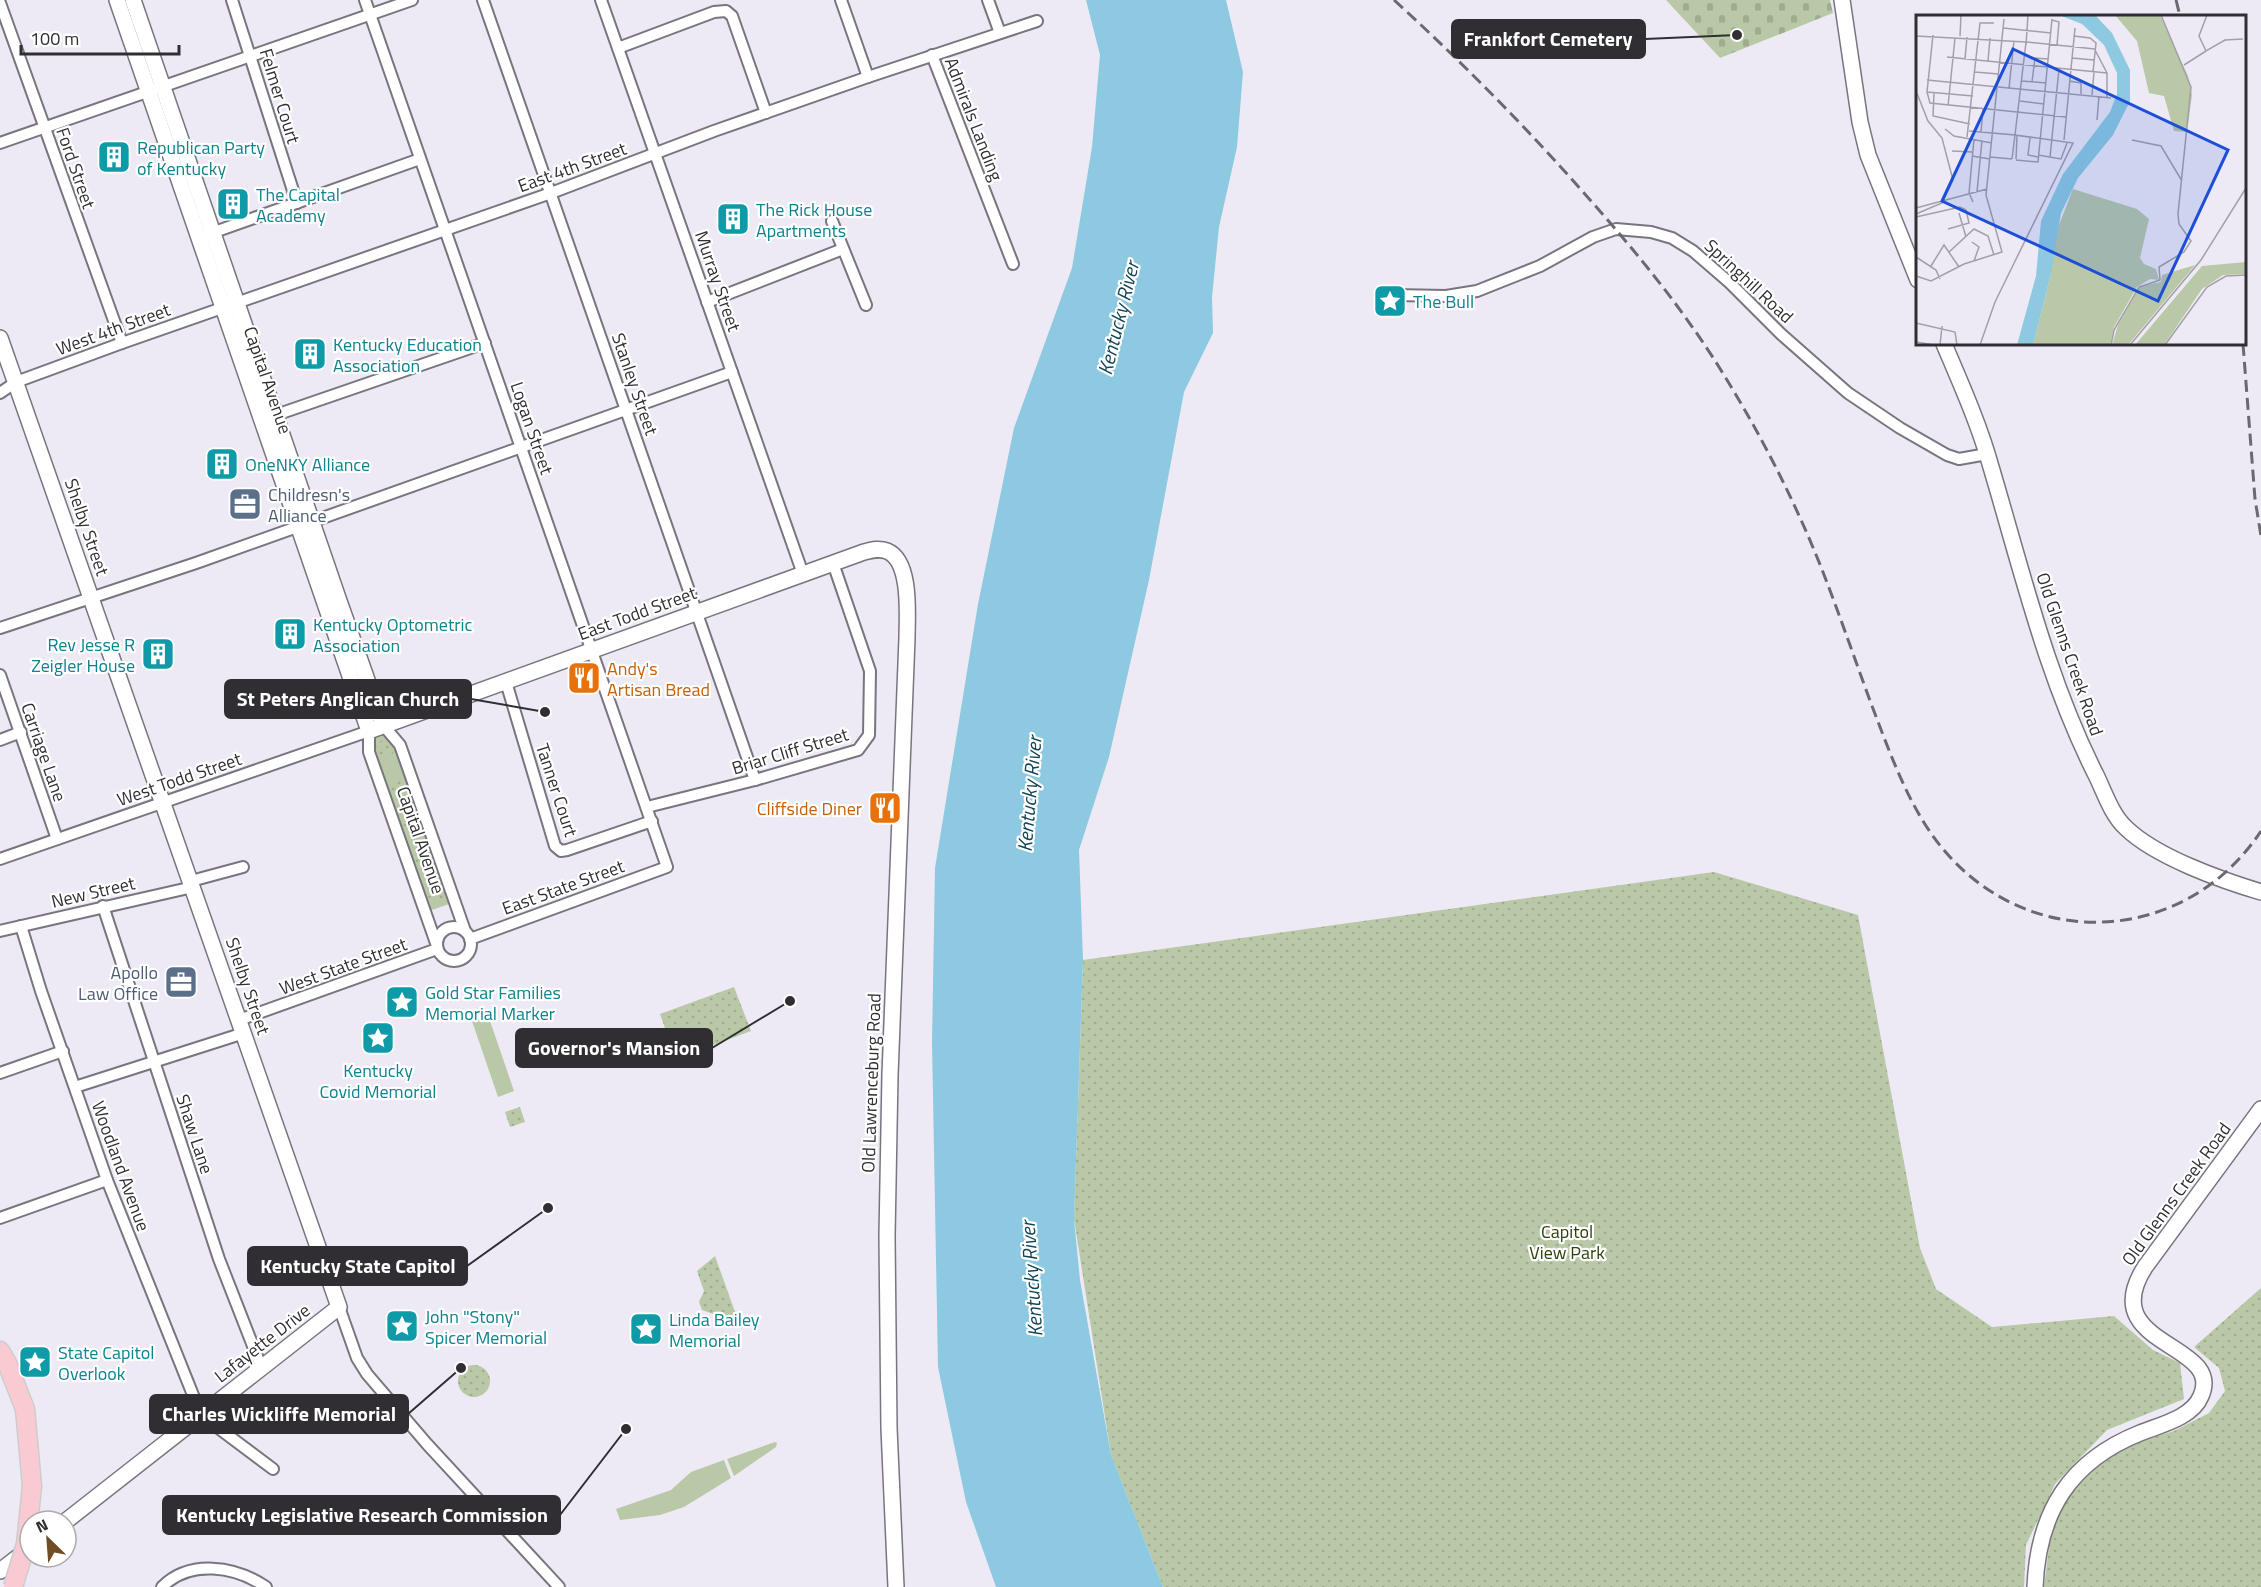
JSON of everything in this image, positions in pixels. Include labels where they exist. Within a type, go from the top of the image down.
[{"type":"main road","name":"Capital Avenue","points":[[117,0],[213,232],[237,302],[268,417]]},
{"type":"main road","name":"Capital Avenue","points":[[133,0],[197,238],[222,308],[268,417],[305,524],[369,731]]},
{"type":"main road","points":[[1842,0],[1865,144],[1876,178],[1916,278]]},
{"type":"main road","name":"Shelby Street","points":[[0,338],[339,1307]]},
{"type":"main road","name":"Old Glenns Creek Road","points":[[1944,345],[1988,454],[2013,547],[2061,696],[2085,754],[2115,814],[2126,828],[2148,844],[2220,879],[2261,892]]},
{"type":"main road","name":"Capital Avenue","points":[[305,524],[383,725]]},
{"type":"main road","name":"East Todd Street","points":[[369,731],[697,611],[877,549],[894,555],[901,566],[905,580]]},
{"type":"main road","name":"Old Lawrenceburg Road","points":[[896,1587],[889,1428],[886,1236],[907,638],[905,580]]},
{"type":"main road","name":"Old Glenns Creek Road","points":[[2035,1587],[2041,1538],[2057,1500],[2072,1479],[2103,1451],[2174,1419],[2188,1411],[2201,1396],[2203,1378],[2197,1366],[2151,1334],[2138,1318],[2133,1301],[2134,1287],[2145,1267],[2261,1109]]},
{"type":"main road","name":"Lafayette Drive","points":[[78,1512],[339,1307]]},
{"type":"main road","points":[[0,1351],[25,1409],[32,1486],[26,1544],[13,1587]]},
{"type":"main road","points":[[0,1571],[18,1558]]},
{"type":"street","name":"Felmer Court","points":[[232,0],[297,203]]},
{"type":"street","name":"Logan Street","points":[[365,0],[668,867]]},
{"type":"street","points":[[0,143],[412,0]]},
{"type":"street","name":"Stanley Street","points":[[483,0],[755,780]]},
{"type":"street","name":"Murray Street","points":[[601,0],[803,574]]},
{"type":"street","points":[[841,0],[868,77]]},
{"type":"street","points":[[988,0],[1000,33]]},
{"type":"street","name":"Ford Street","points":[[0,3],[122,343]]},
{"type":"street","points":[[618,48],[714,12],[726,10],[732,16],[766,113]]},
{"type":"street","name":"Admirals Landing","points":[[1013,264],[932,55],[1037,21]]},
{"type":"street","name":"East 4th Street","points":[[222,308],[551,193],[766,113],[932,55]]},
{"type":"street","points":[[197,238],[420,159]]},
{"type":"street","points":[[832,221],[866,305]]},
{"type":"street","name":"Springhill Road","points":[[1394,296],[1446,296],[1477,291],[1540,266],[1593,237],[1616,229],[1651,232],[1672,238],[1693,251],[1730,283],[1780,334],[1848,393],[1947,456],[1965,459],[1988,454]]},
{"type":"street","points":[[707,302],[843,249]]},
{"type":"street","name":"West 4th Street","points":[[0,393],[16,382],[222,308]]},
{"type":"street","points":[[268,417],[485,343]]},
{"type":"street","points":[[0,628],[305,524],[732,372]]},
{"type":"street","name":"West 4th Street","points":[[0,383],[16,382]]},
{"type":"street","name":"Briar Cliff Street","points":[[647,807],[755,780],[858,750],[869,735],[870,671],[833,563]]},
{"type":"street","name":"Carriage Lane","points":[[0,675],[57,839]]},
{"type":"street","name":"Tanner Court","points":[[506,682],[555,846],[561,851],[567,850],[652,821]]},
{"type":"street","name":"Capital Avenue","points":[[383,725],[400,745],[468,935]]},
{"type":"street","name":"Capital Avenue","points":[[369,731],[369,752],[437,946]]},
{"type":"street","name":"West Todd Street","points":[[0,859],[369,731]]},
{"type":"street","points":[[0,740],[21,732]]},
{"type":"street","name":"New Street","points":[[0,931],[192,884],[243,867]]},
{"type":"street","name":"East State Street","points":[[468,935],[668,867]]},
{"type":"street","name":"Shaw Lane","points":[[103,906],[219,1259],[262,1369]]},
{"type":"street","name":"Woodland Avenue","points":[[21,926],[107,1180],[201,1415]]},
{"type":"street","points":[[450,927],[455,927],[468,935],[470,952],[458,962],[444,959],[437,946],[441,933],[450,927]]},
{"type":"street","name":"West State Street","points":[[75,1087],[153,1062],[423,954],[437,946]]},
{"type":"street","points":[[0,1074],[63,1051]]},
{"type":"street","points":[[0,1218],[107,1180]]},
{"type":"street","name":"Shelby Street","points":[[339,1307],[357,1359],[367,1374],[427,1444],[559,1587]]},
{"type":"street","points":[[201,1415],[273,1468]]},
{"type":"street","points":[[162,1587],[178,1573],[195,1569],[226,1570],[244,1575],[266,1587]]},
{"type":"green space","points":[[1666,0],[1830,0],[1833,13],[1720,58]]},
{"type":"green space","points":[[385,735],[393,739],[452,903],[429,911],[373,751],[376,738]]},
{"type":"green space","points":[[385,740],[391,743],[394,749],[391,755],[385,758],[379,755],[376,749],[379,743]]},
{"type":"green space","points":[[398,777],[404,780],[407,786],[404,792],[398,795],[392,792],[389,786],[392,780]]},
{"type":"green space","points":[[411,813],[417,816],[420,822],[417,828],[411,831],[405,828],[402,822],[405,816]]},
{"type":"green space","points":[[423,848],[429,851],[432,857],[429,863],[423,866],[417,863],[414,857],[417,851]]},
{"type":"green space","name":"Capitol View Park","points":[[1714,872],[1858,915],[1920,1248],[1936,1289],[1992,1327],[2114,1316],[2153,1350],[2180,1363],[2184,1399],[2107,1430],[2055,1484],[2026,1545],[2024,1587],[1163,1587],[1111,1455],[1074,1219],[1083,960]]},
{"type":"green space","points":[[436,884],[442,887],[445,893],[442,899],[436,902],[430,899],[427,893],[430,887]]},
{"type":"green space","points":[[734,987],[751,1031],[676,1059],[660,1014]]},
{"type":"green space","points":[[488,1015],[514,1091],[498,1097],[472,1021]]},
{"type":"green space","points":[[520,1107],[525,1122],[510,1127],[505,1112]]},
{"type":"green space","points":[[715,1256],[739,1323],[728,1327],[717,1327],[713,1314],[702,1310],[699,1302],[704,1291],[697,1271]]},
{"type":"green space","points":[[2261,1288],[2261,1587],[2044,1587],[2051,1530],[2077,1482],[2120,1447],[2174,1431],[2209,1413],[2225,1391],[2219,1368],[2194,1347]]},
{"type":"green space","points":[[474,1365],[485,1370],[490,1381],[485,1392],[474,1397],[463,1392],[458,1381],[463,1370]]},
{"type":"green space","points":[[775,1442],[776,1447],[734,1476],[727,1459]]},
{"type":"green space","points":[[724,1460],[731,1478],[684,1507],[660,1515],[620,1520],[616,1509],[671,1490],[691,1472]]},
{"type":"water","name":"Kentucky River","points":[[1086,0],[1226,0],[1243,72],[1237,147],[1219,227],[1212,297],[1213,333],[1184,392],[1149,580],[1109,757],[1079,850],[1083,960],[1074,1219],[1080,1280],[1111,1455],[1163,1587],[996,1587],[966,1502],[938,1367],[932,1042],[935,868],[978,604],[1014,428],[1072,268],[1092,147],[1100,55]]},
{"type":"railway","points":[[1394,0],[1496,98],[1568,175],[1642,261],[1705,345],[1734,391],[1799,515],[1828,584],[1889,750],[1908,793],[1923,821],[1959,867],[1981,885],[2005,900],[2031,911],[2059,919],[2087,922],[2117,921],[2160,911],[2199,892],[2233,865],[2261,831]]},
{"type":"railway","points":[[2176,0],[2180,15]]},
{"type":"railway","points":[[2243,345],[2255,499],[2261,536]]},
{"type":"place","name":"Frankfort Cemetery","points":[[1737,35]]},
{"type":"place","name":"Republican Party of Kentucky","points":[[114,157]]},
{"type":"place","name":"The Capital Academy","points":[[233,204]]},
{"type":"place","name":"The Rick House Apartments","points":[[733,219]]},
{"type":"place","name":"The Bull","points":[[1390,301]]},
{"type":"place","name":"Kentucky Education Association","points":[[310,354]]},
{"type":"place","name":"OneNKY Alliance","points":[[222,464]]},
{"type":"place","name":"Childresn's Alliance","points":[[245,504]]},
{"type":"place","name":"Kentucky Optometric Association","points":[[290,634]]},
{"type":"place","name":"Rev Jesse R Zeigler House","points":[[158,654]]},
{"type":"place","name":"Andy's Artisan Bread","points":[[584,678]]},
{"type":"place","name":"St Peters Anglican Church","points":[[545,712]]},
{"type":"place","name":"Cliffside Diner","points":[[885,808]]},
{"type":"place","name":"Apollo Law Office","points":[[181,982]]},
{"type":"place","name":"Governor's Mansion","points":[[790,1001]]},
{"type":"place","name":"Gold Star Families Memorial Marker","points":[[402,1002]]},
{"type":"place","name":"Kentucky Covid Memorial","points":[[378,1038]]},
{"type":"place","name":"Kentucky State Capitol","points":[[548,1208]]},
{"type":"place","name":"John \"Stony\" Spicer Memorial","points":[[402,1326]]},
{"type":"place","name":"Linda Bailey Memorial","points":[[646,1329]]},
{"type":"place","name":"State Capitol Overlook","points":[[35,1362]]},
{"type":"place","name":"Charles Wickliffe Memorial","points":[[461,1368]]},
{"type":"place","name":"Kentucky Legislative Research Commission","points":[[626,1429]]}]
